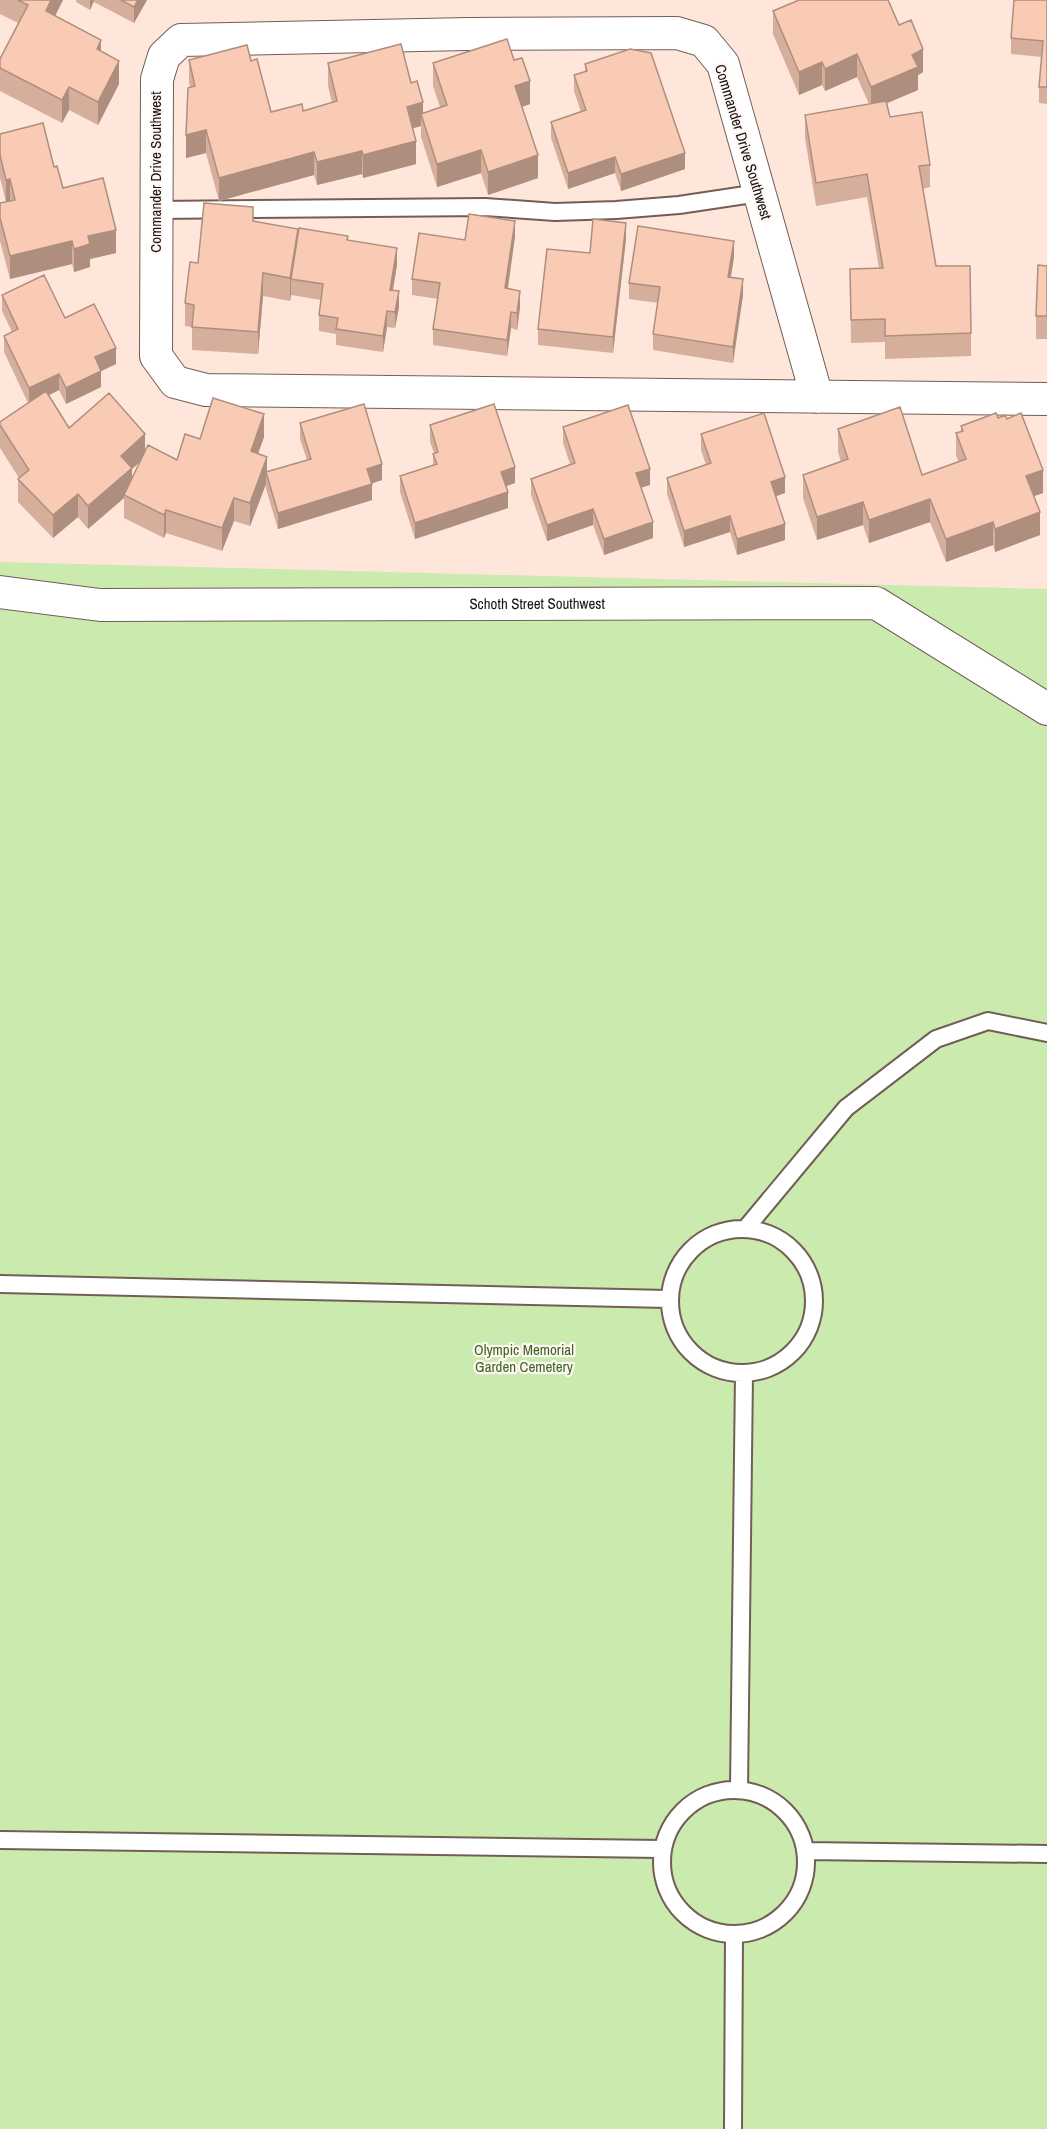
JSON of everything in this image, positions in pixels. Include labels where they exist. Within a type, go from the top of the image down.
[{"type":"street","name":"Commander Drive Southwest","points":[[817,397],[723,64],[704,41],[677,33],[468,34],[181,40],[164,56],[157,79],[156,356],[174,382],[206,390],[817,397],[1047,399]]},
{"type":"street","name":"Schoth Street Southwest","points":[[0,592],[100,605],[876,603],[1047,709]]},
{"type":"lane","points":[[156,210],[485,207],[555,212],[679,205],[759,193]]},
{"type":"lane","points":[[746,1228],[846,1108],[936,1040],[988,1021],[1047,1033]]},
{"type":"lane","points":[[746,1228],[768,1232],[787,1243],[802,1260],[807,1270],[814,1302],[811,1324],[801,1344],[785,1359],[765,1370],[744,1374],[722,1370],[702,1362],[686,1347],[674,1328],[668,1310],[668,1299],[672,1282],[682,1259],[699,1241],[721,1230],[746,1228]]},
{"type":"lane","points":[[0,1284],[668,1299]]},
{"type":"lane","points":[[738,1789],[744,1374]]},
{"type":"lane","points":[[738,1789],[763,1794],[783,1808],[798,1828],[806,1851],[806,1869],[802,1886],[794,1902],[783,1916],[768,1926],[751,1932],[734,1934],[712,1932],[694,1922],[677,1908],[667,1890],[661,1869],[662,1849],[676,1816],[689,1804],[704,1795],[721,1790],[738,1789]]},
{"type":"lane","points":[[0,1840],[662,1849]]},
{"type":"lane","points":[[806,1851],[1047,1854]]},
{"type":"lane","points":[[733,2129],[734,1934]]},
{"type":"green space","name":"Olympic Memorial Garden Cemetery","points":[[0,562],[1047,589],[1047,2129],[0,2129]]},
{"type":"building","points":[[18,0],[51,0],[46,11],[101,40],[97,49],[119,61],[98,102],[69,87],[62,100],[0,68],[0,59],[28,5]]},
{"type":"building","points":[[121,0],[138,0],[134,7]]},
{"type":"building","points":[[799,0],[888,0],[899,25],[911,20],[923,49],[912,55],[918,67],[871,87],[857,54],[825,69],[822,62],[799,72],[773,11]]},
{"type":"building","points":[[1014,0],[1047,0],[1047,87],[1039,87],[1043,41],[1011,38]]},
{"type":"building","points":[[507,39],[514,60],[522,58],[530,81],[515,86],[538,155],[488,172],[481,150],[437,164],[421,114],[447,105],[433,63]]},
{"type":"building","points":[[401,44],[411,83],[417,81],[423,102],[407,107],[416,141],[363,155],[362,151],[317,162],[314,152],[219,178],[206,130],[186,135],[188,88],[195,86],[189,60],[247,45],[251,61],[257,59],[271,112],[302,104],[303,111],[337,101],[328,63]]},
{"type":"building","points":[[630,49],[651,53],[685,153],[621,174],[615,157],[568,173],[551,122],[586,110],[574,75],[587,71],[585,64]]},
{"type":"building","points":[[886,101],[890,117],[922,112],[930,165],[919,166],[936,266],[970,266],[971,333],[885,336],[885,319],[851,320],[850,269],[883,268],[867,174],[816,183],[805,115]]},
{"type":"building","points":[[43,123],[54,167],[57,166],[63,188],[103,178],[116,230],[88,236],[90,244],[74,249],[72,241],[10,256],[0,218],[0,203],[15,200],[10,179],[6,180],[0,155],[0,134]]},
{"type":"building","points":[[204,203],[253,207],[253,221],[298,229],[290,278],[263,273],[258,332],[192,327],[194,305],[185,303],[190,262],[198,263]]},
{"type":"building","points":[[469,214],[515,221],[505,288],[520,291],[517,313],[511,312],[507,340],[433,329],[440,283],[412,279],[419,233],[465,240]]},
{"type":"building","points":[[593,219],[626,223],[613,337],[538,329],[547,249],[590,253]]},
{"type":"building","points":[[638,226],[734,241],[728,277],[743,279],[733,347],[653,334],[660,287],[629,283]]},
{"type":"building","points":[[299,228],[348,236],[347,240],[397,248],[390,290],[399,291],[395,312],[387,311],[383,336],[336,329],[338,318],[319,315],[323,284],[291,279]]},
{"type":"building","points":[[1038,265],[1047,266],[1047,316],[1036,316]]},
{"type":"building","points":[[44,275],[65,318],[94,304],[116,348],[95,357],[101,371],[66,388],[59,374],[29,388],[4,336],[18,329],[2,295]]},
{"type":"building","points":[[46,391],[69,428],[109,393],[145,434],[121,456],[132,468],[88,506],[78,494],[53,515],[18,479],[29,470],[0,425],[0,422]]},
{"type":"building","points":[[213,398],[264,414],[251,451],[267,457],[250,503],[234,498],[222,528],[166,510],[164,515],[124,495],[148,445],[177,460],[185,434],[200,439]]},
{"type":"building","points":[[364,404],[382,464],[367,469],[372,484],[278,513],[266,472],[311,459],[300,423]]},
{"type":"building","points":[[494,404],[515,467],[501,472],[508,492],[415,523],[400,476],[437,464],[433,454],[438,452],[430,425]]},
{"type":"building","points":[[628,405],[650,469],[636,473],[653,522],[604,539],[593,509],[547,525],[531,479],[575,463],[563,427]]},
{"type":"building","points":[[900,407],[922,475],[966,459],[956,433],[963,431],[961,426],[996,413],[998,418],[1005,415],[1007,419],[1021,413],[1043,470],[1026,476],[1040,512],[995,529],[993,522],[946,539],[930,499],[869,520],[863,502],[817,517],[803,475],[848,459],[838,429]]},
{"type":"building","points":[[764,413],[785,477],[771,482],[785,524],[737,539],[730,516],[684,531],[667,478],[711,463],[701,434]]}]
